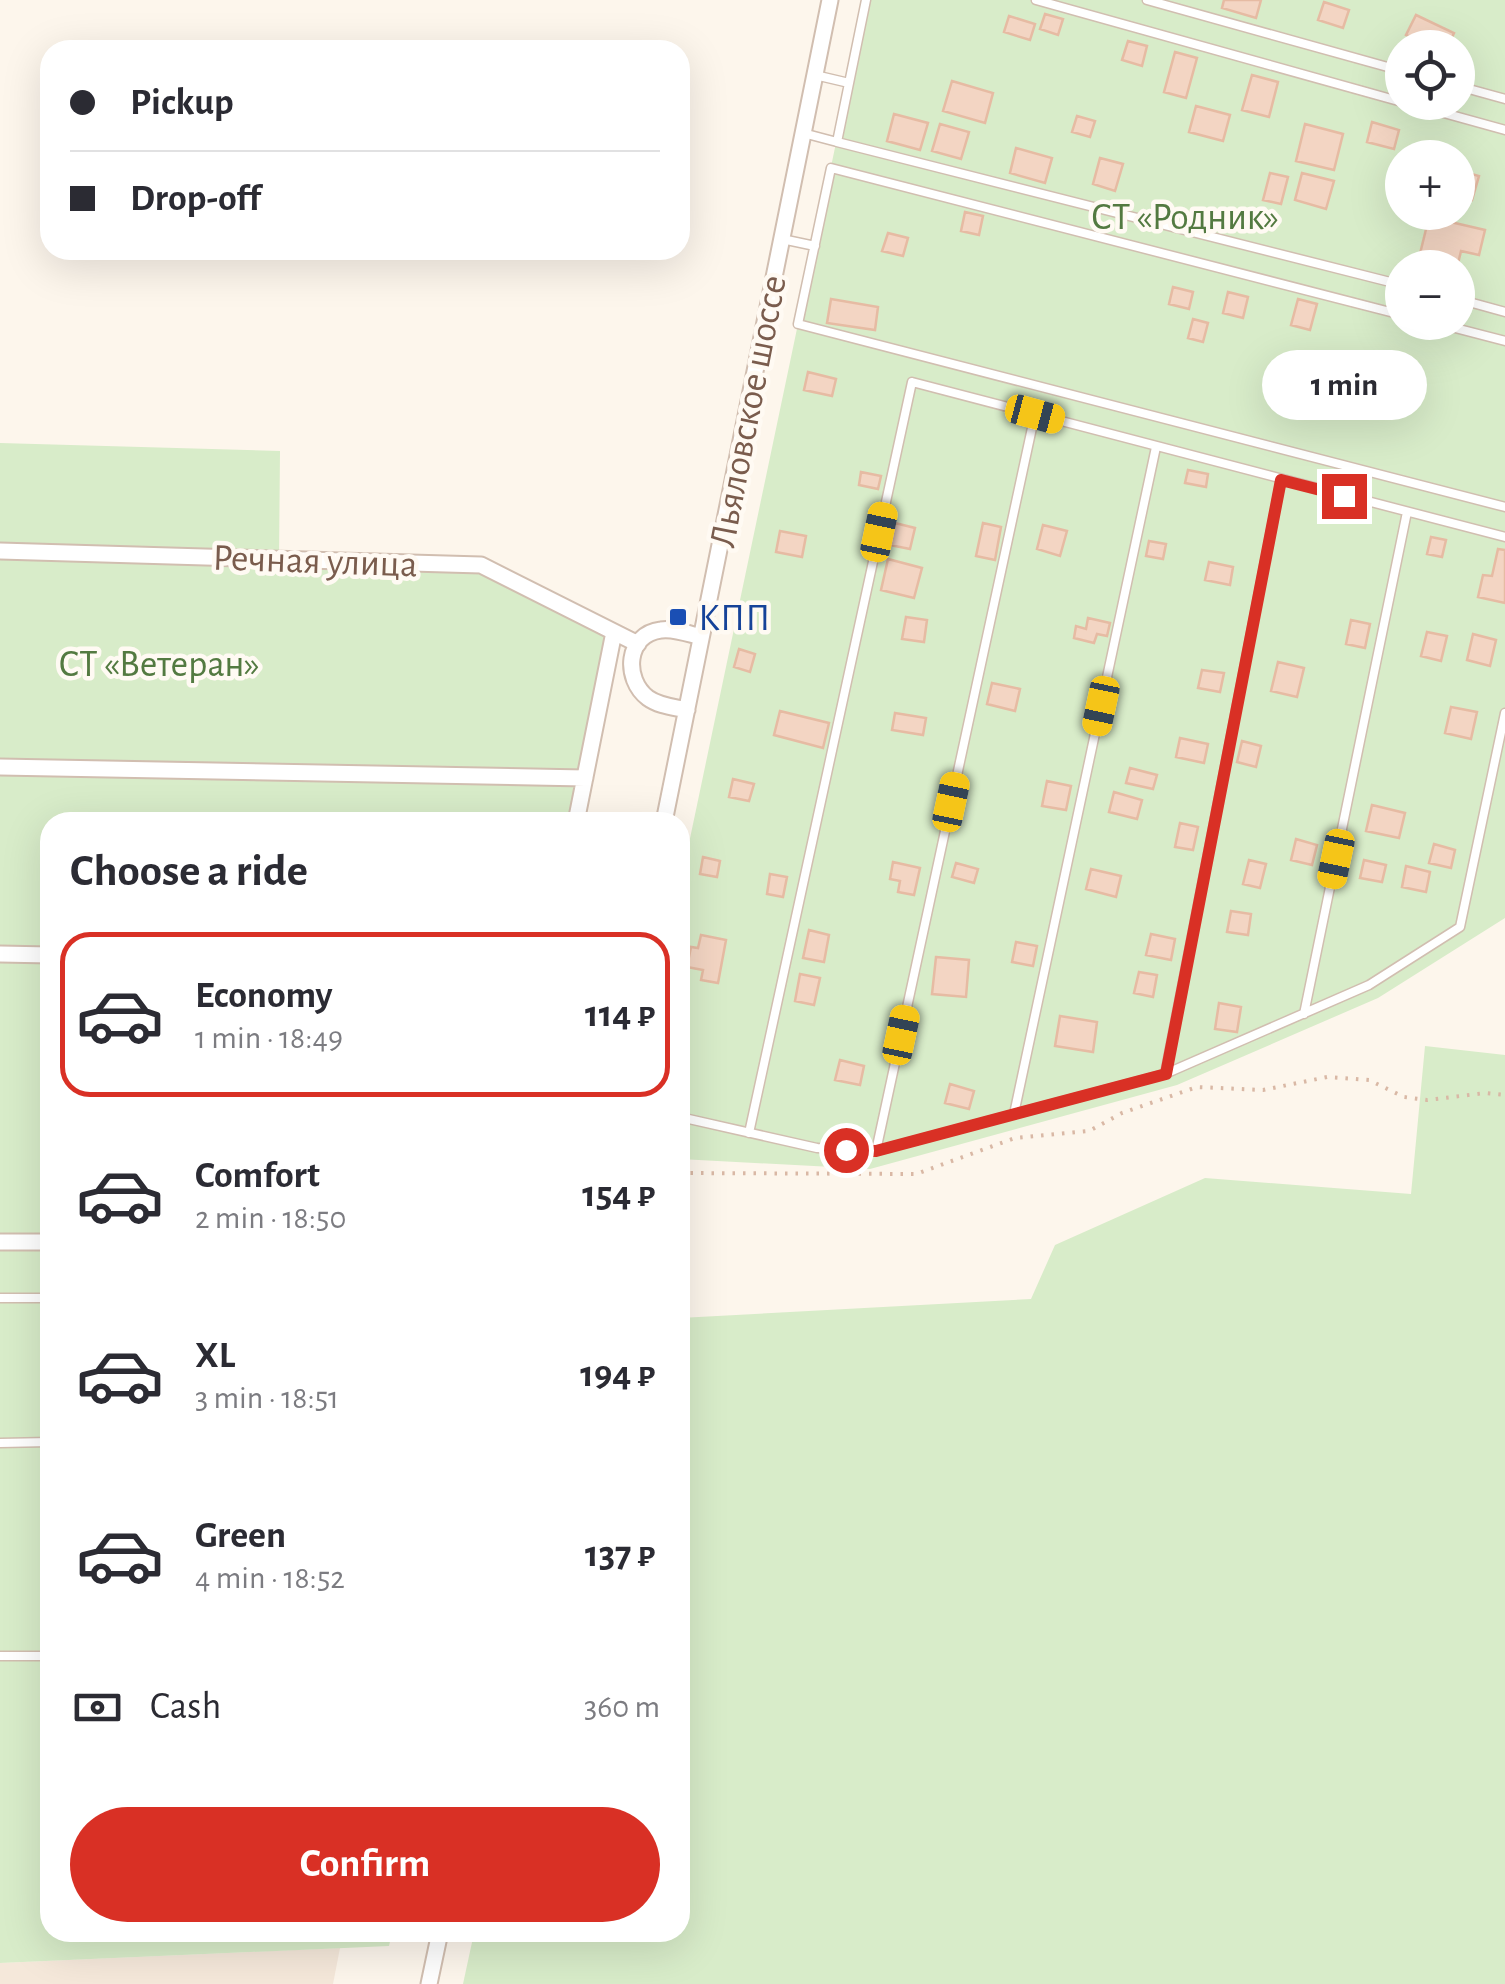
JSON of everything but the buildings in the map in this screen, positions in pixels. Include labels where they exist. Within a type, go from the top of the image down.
[{"type":"street","name":"Льяловское шоссе","points":[[666,812],[830,0]]},
{"type":"street","name":"Речная улица","points":[[0,550],[481,565],[638,644]]},
{"type":"street","points":[[687,710],[659,704],[641,691],[631,671],[631,659],[638,644],[662,630],[701,637]]},
{"type":"street","points":[[578,812],[614,632]]},
{"type":"street","points":[[0,768],[585,778]]},
{"type":"street","points":[[0,954],[40,954]]},
{"type":"street","points":[[0,1242],[40,1242]]},
{"type":"street","points":[[429,1984],[438,1942]]},
{"type":"lane","points":[[837,142],[866,0]]},
{"type":"lane","points":[[1036,0],[1385,97]]},
{"type":"lane","points":[[1147,0],[1385,66]]},
{"type":"lane","points":[[815,75],[849,84]]},
{"type":"lane","points":[[1475,91],[1505,99]]},
{"type":"lane","points":[[1469,120],[1505,130]]},
{"type":"lane","points":[[803,133],[1385,282]]},
{"type":"lane","points":[[1385,311],[831,168],[798,324],[1505,507]]},
{"type":"lane","points":[[782,239],[815,246]]},
{"type":"lane","points":[[1475,304],[1505,312]]},
{"type":"lane","points":[[1475,333],[1505,341]]},
{"type":"lane","points":[[749,1132],[912,382],[1505,537]]},
{"type":"lane","points":[[876,1151],[1035,414]]},
{"type":"lane","points":[[1014,1114],[1156,446]]},
{"type":"lane","points":[[1166,1074],[1281,480]]},
{"type":"lane","points":[[1304,1014],[1407,512]]},
{"type":"lane","points":[[690,1119],[817,1148],[876,1151],[1166,1074],[1370,985],[1460,927],[1505,713]]},
{"type":"lane","points":[[0,1298],[40,1298]]},
{"type":"lane","points":[[0,1443],[40,1442]]},
{"type":"lane","points":[[0,1656],[40,1656]]},
{"type":"path","points":[[690,1172],[916,1174],[1014,1138],[1090,1131],[1122,1112],[1197,1087],[1263,1090],[1327,1078],[1369,1080],[1404,1097],[1427,1100],[1485,1093],[1505,1095]]},
{"type":"shaded area","points":[[340,1948],[333,1984],[0,1984],[0,1963]]},
{"type":"green space","name":"СТ «Родник»","points":[[866,0],[1505,0],[1505,918],[1378,998],[1177,1085],[870,1169],[690,1160],[690,838]]},
{"type":"green space","name":"СТ «Ветеран»","points":[[0,443],[280,451],[279,559],[481,565],[614,632],[578,812],[40,812],[40,1942],[390,1942],[389,1946],[0,1963]]},
{"type":"green space","points":[[1425,1046],[1505,1055],[1505,1984],[463,1984],[472,1942],[690,1942],[690,1317],[1031,1299],[1055,1245],[1205,1178],[1411,1194]]},
{"type":"place","name":"КПП","points":[[678,617]]},
{"type":"route","points":[[846,1150],[876,1151],[1166,1074],[1281,480],[1344,496]]}]
